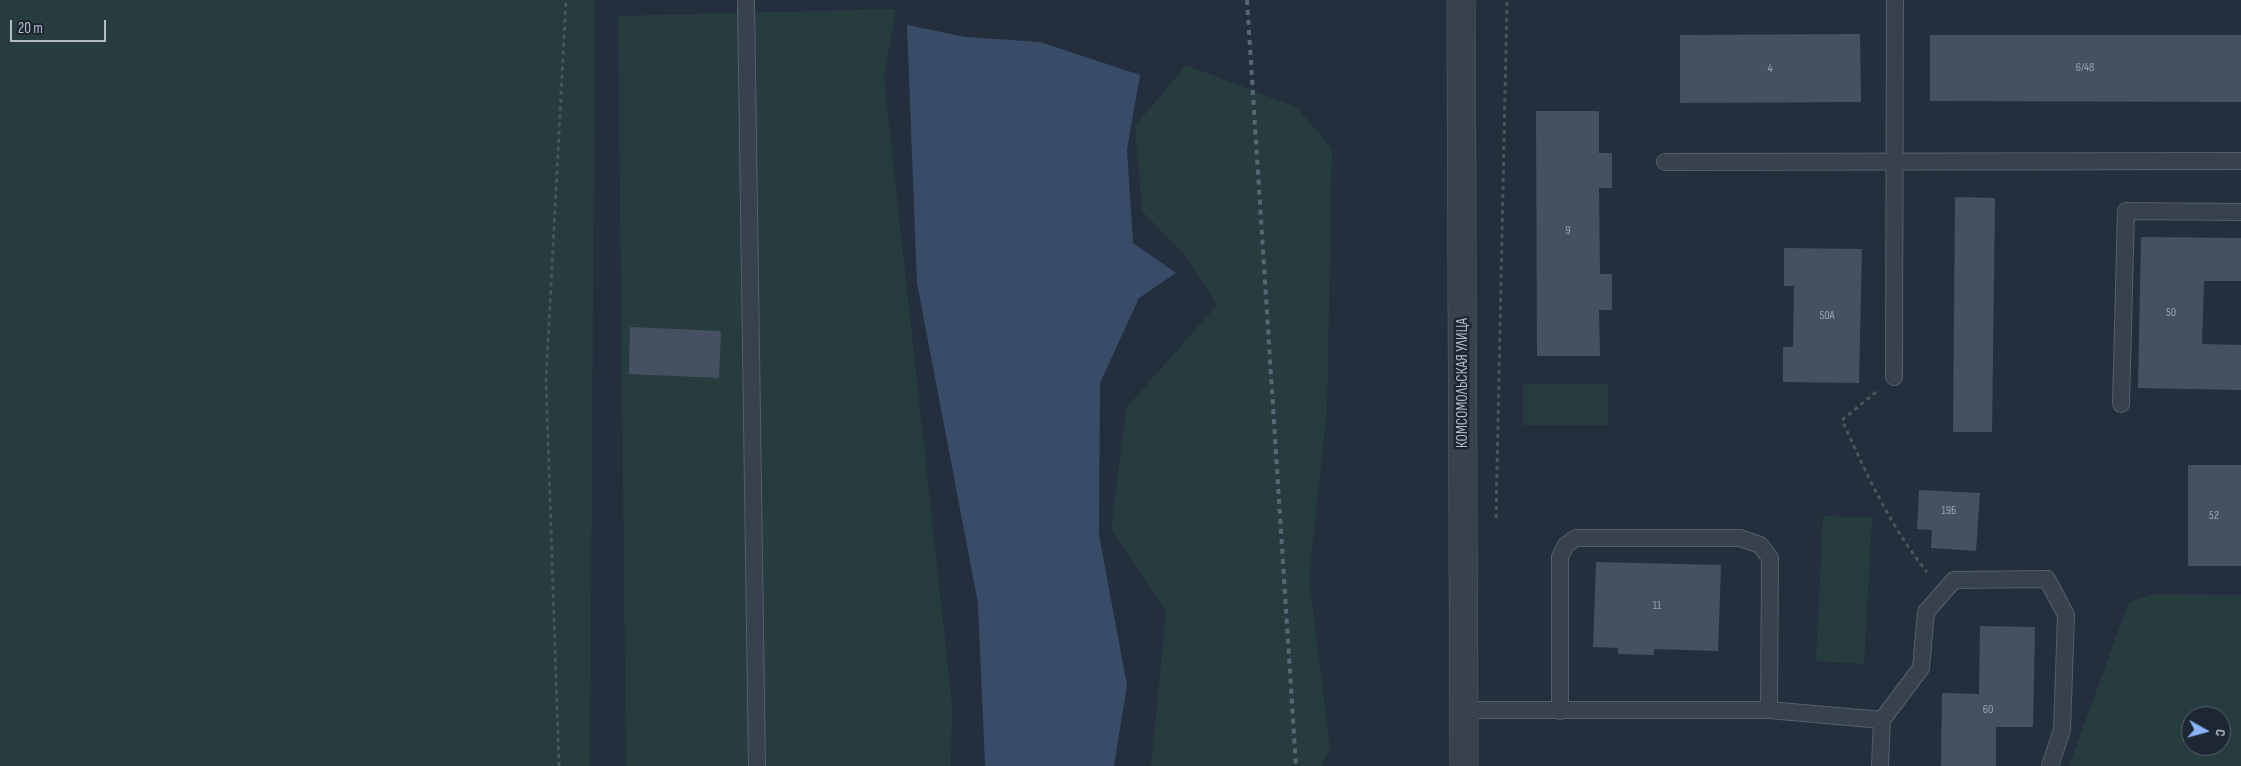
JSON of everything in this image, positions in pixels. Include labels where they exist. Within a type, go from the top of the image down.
[{"type":"street","name":"КОМСОМОЛЬСКАЯ УЛИЦА","points":[[1461,0],[1464,766]]},
{"type":"lane","points":[[746,0],[757,766]]},
{"type":"lane","points":[[1894,377],[1895,0]]},
{"type":"lane","points":[[1665,162],[2241,161]]},
{"type":"lane","points":[[2121,404],[2126,211],[2241,212]]},
{"type":"lane","points":[[1560,710],[1560,557],[1566,545],[1576,538],[1740,538],[1760,545],[1770,558],[1769,710]]},
{"type":"lane","points":[[1880,766],[1882,720],[1921,668],[1926,612],[1954,580],[2047,579],[2066,615],[2062,730],[2050,766]]},
{"type":"lane","points":[[1465,710],[1769,710],[1882,720]]},
{"type":"path","points":[[559,766],[546,381],[566,0]]},
{"type":"path","points":[[1496,524],[1507,0]]},
{"type":"path","points":[[1894,377],[1842,420],[1864,468],[1910,551],[1944,592]]},
{"type":"green space","points":[[0,0],[595,0],[590,766],[0,766]]},
{"type":"green space","points":[[896,9],[884,78],[952,704],[951,766],[626,766],[618,16]]},
{"type":"green space","points":[[1186,65],[1296,107],[1332,148],[1327,411],[1309,577],[1330,747],[1322,766],[1151,766],[1166,611],[1111,528],[1126,408],[1217,305],[1186,256],[1142,211],[1135,126]]},
{"type":"green space","points":[[1523,384],[1608,384],[1608,425],[1523,425]]},
{"type":"green space","points":[[1823,516],[1872,518],[1864,664],[1816,661]]},
{"type":"green space","points":[[2155,594],[2241,595],[2241,766],[2069,766],[2129,602]]},
{"type":"water","points":[[907,25],[965,37],[1040,42],[1140,75],[1127,149],[1133,243],[1176,273],[1139,298],[1100,383],[1099,535],[1127,685],[1114,766],[985,766],[978,603],[917,283]]},
{"type":"building","points":[[1860,34],[1861,102],[1680,103],[1680,35]]},
{"type":"building","points":[[1930,35],[2241,35],[2241,102],[1930,101]]},
{"type":"building","points":[[1536,111],[1599,111],[1599,153],[1612,153],[1612,188],[1599,188],[1600,274],[1612,274],[1612,310],[1599,310],[1600,356],[1537,356]]},
{"type":"building","points":[[1955,197],[1995,198],[1992,432],[1953,432]]},
{"type":"building","points":[[2141,237],[2241,238],[2241,281],[2204,281],[2202,344],[2241,345],[2241,390],[2138,388]]},
{"type":"building","points":[[1784,248],[1862,249],[1859,383],[1783,382],[1783,347],[1793,347],[1794,286],[1784,286]]},
{"type":"building","points":[[630,327],[721,331],[719,378],[629,374]]},
{"type":"building","points":[[2188,465],[2241,465],[2241,566],[2188,566]]},
{"type":"building","points":[[1919,490],[1980,493],[1976,551],[1931,548],[1932,530],[1917,529]]},
{"type":"building","points":[[1596,562],[1721,565],[1718,651],[1654,649],[1654,655],[1618,654],[1618,648],[1593,647]]},
{"type":"building","points":[[1980,626],[2035,627],[2033,727],[1996,727],[1996,766],[1941,766],[1942,693],[1979,694]]},
{"type":"railway","points":[[1247,0],[1296,766]]}]
